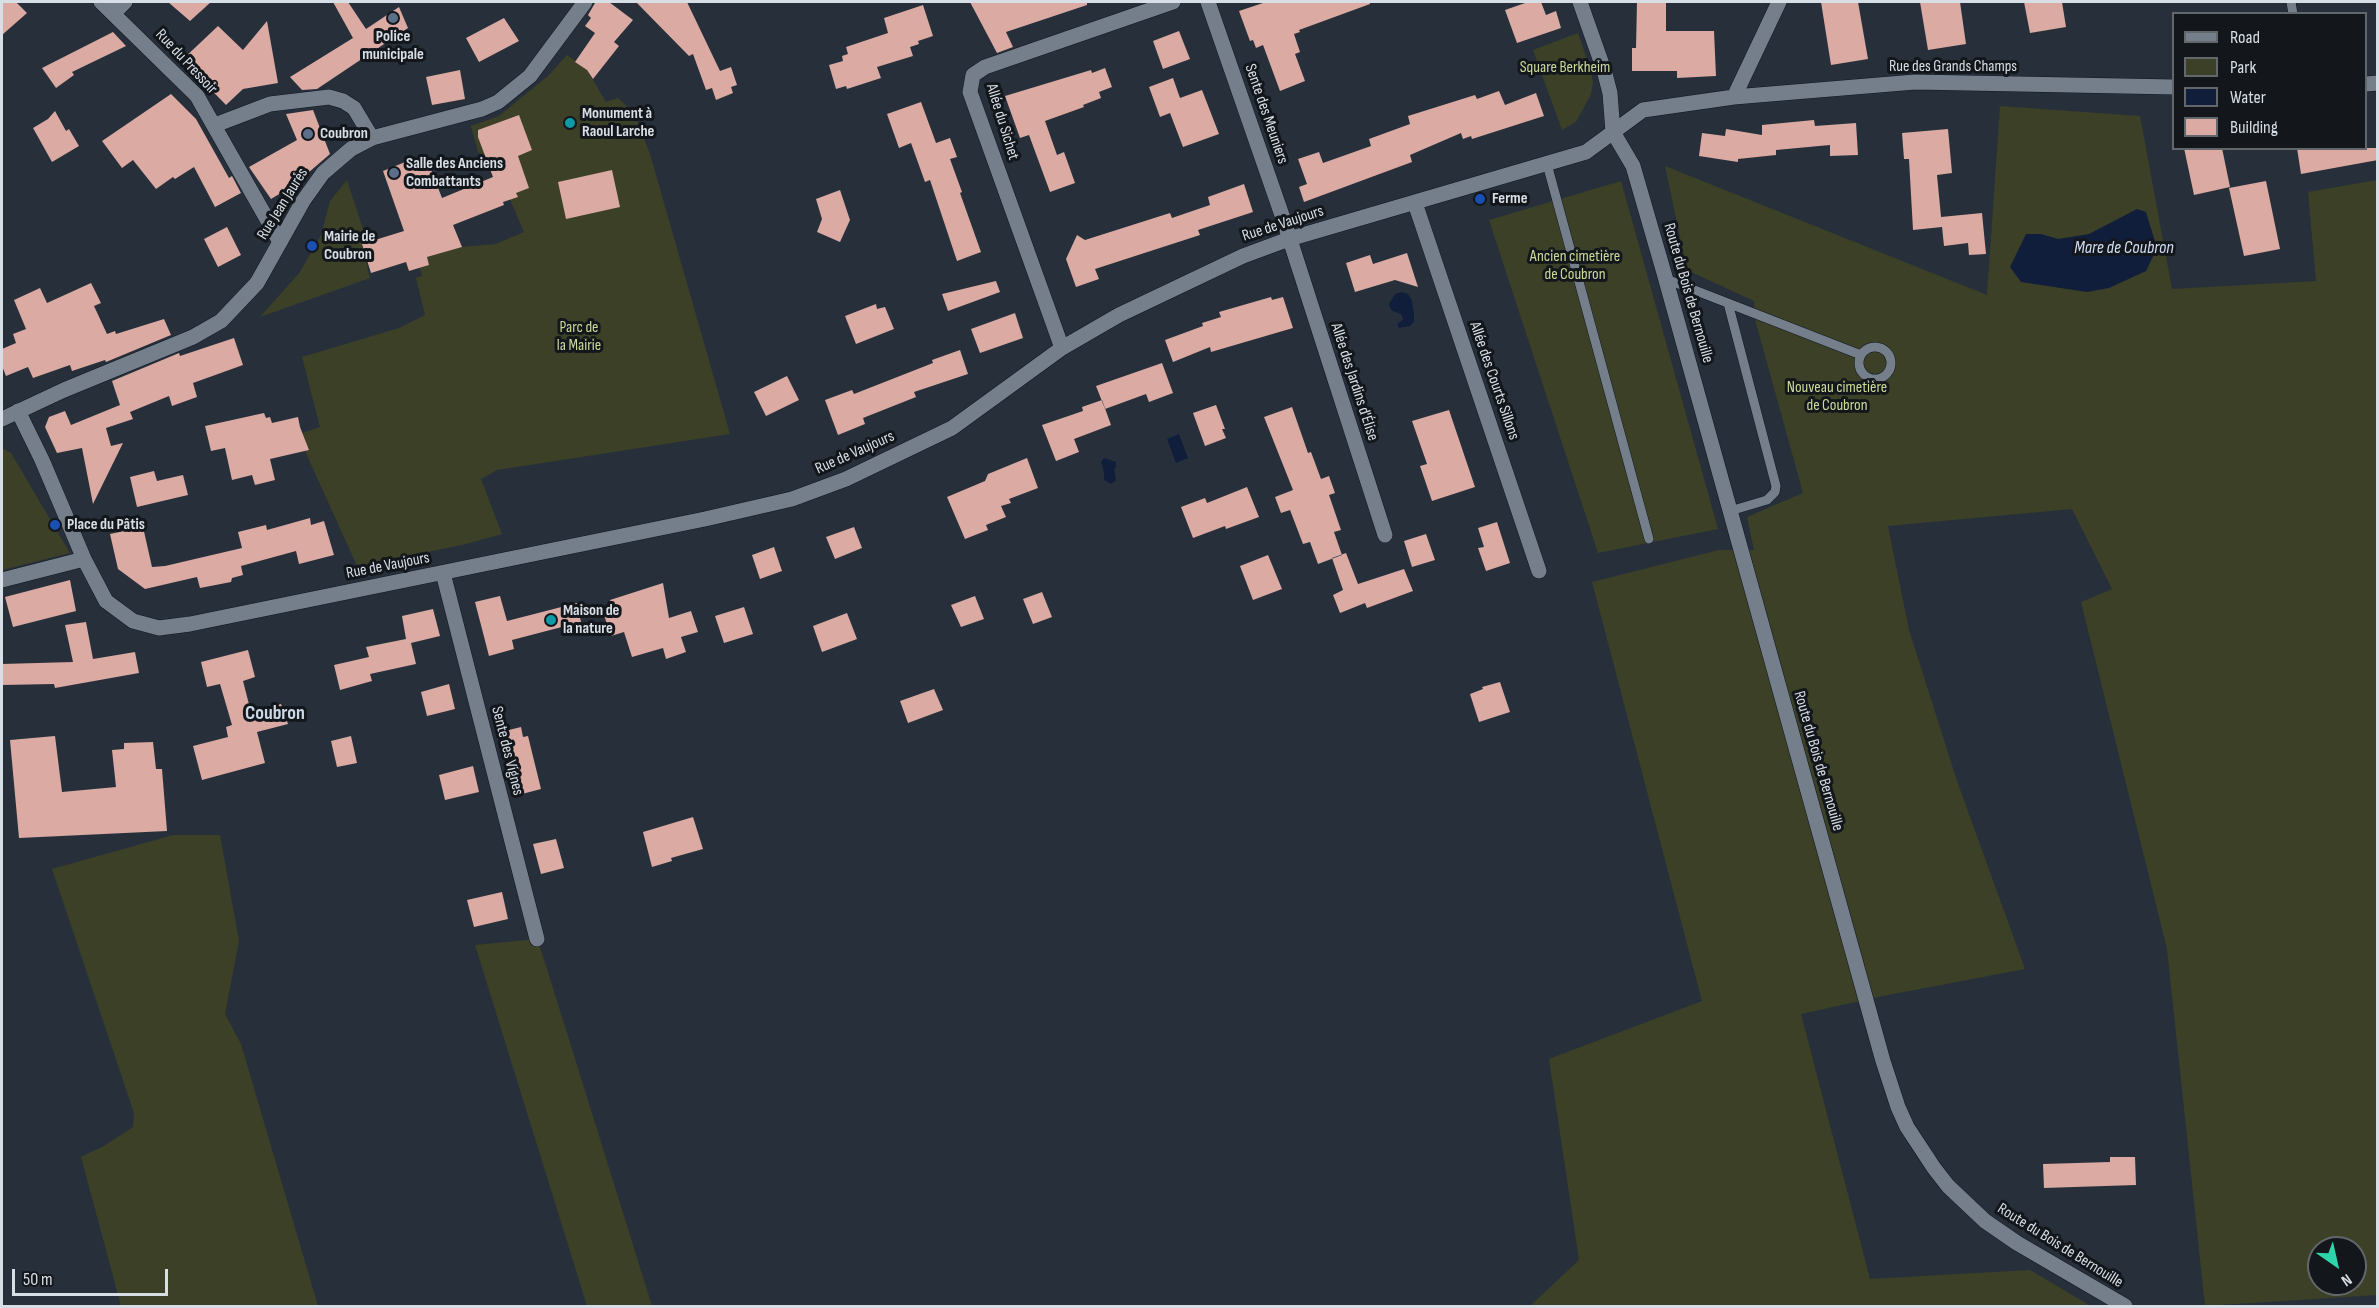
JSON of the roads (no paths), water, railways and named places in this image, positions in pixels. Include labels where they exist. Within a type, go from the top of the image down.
[{"type":"street","name":"Rue du Pressoir","points":[[101,2],[197,96],[280,242]]},
{"type":"street","points":[[114,13],[125,2]]},
{"type":"street","name":"Rue Jean Jaurès","points":[[2,419],[193,337],[221,321],[257,284],[303,201],[323,173],[351,149],[372,138],[482,109],[498,102],[530,76],[585,2]]},
{"type":"street","name":"Allée du Sichet","points":[[1062,348],[970,92],[973,75],[985,67],[1173,2]]},
{"type":"street","name":"Sente des Meuniers","points":[[1208,2],[1290,239]]},
{"type":"street","points":[[1580,2],[1610,93],[1613,132]]},
{"type":"street","points":[[1734,97],[1779,2]]},
{"type":"street","name":"Rue des Grands Champs","points":[[1613,132],[1643,110],[1734,97],[1915,82],[2172,87]]},
{"type":"street","points":[[215,125],[270,104],[329,97],[343,101],[354,108],[372,138]]},
{"type":"street","name":"Rue de Vaujours","points":[[18,411],[84,559],[106,601],[133,621],[159,628],[190,624],[705,519],[792,499],[846,479],[952,428],[1062,348],[1119,315],[1243,256],[1290,239],[1586,152],[1613,132]]},
{"type":"street","name":"Route du Bois de Bernouille","points":[[1613,132],[1633,166],[1883,1061],[1891,1088],[1907,1126],[1948,1186],[1985,1221],[2017,1243],[2125,1306]]},
{"type":"street","name":"Allée des Courts Sillons","points":[[1415,203],[1539,571]]},
{"type":"street","name":"Allée des Jardins d'Élise","points":[[1290,239],[1385,535]]},
{"type":"street","points":[[2,580],[84,559]]},
{"type":"street","name":"Sente des Vignes","points":[[443,573],[537,939]]},
{"type":"lane","points":[[1547,164],[1649,539]]},
{"type":"lane","points":[[1666,279],[1861,355]]},
{"type":"lane","points":[[1728,303],[1776,486],[1775,492],[1767,500],[1730,511]]},
{"type":"water","name":"Mare de Coubron","points":[[2137,209],[2146,212],[2157,248],[2146,271],[2109,288],[2087,292],[2021,282],[2010,267],[2026,234],[2041,234],[2058,239],[2089,234]]},
{"type":"water","points":[[1402,292],[1408,294],[1412,301],[1414,322],[1410,326],[1399,328],[1397,324],[1403,320],[1402,315],[1391,310],[1389,304],[1395,294]]},
{"type":"water","points":[[1179,434],[1188,458],[1176,463],[1167,439]]},
{"type":"water","points":[[1104,458],[1116,462],[1114,469],[1116,480],[1111,484],[1104,480],[1101,462]]},
{"type":"place","name":"Police municipale","points":[[393,18]]},
{"type":"place","name":"Monument à Raoul Larche","points":[[570,123]]},
{"type":"place","name":"Coubron","points":[[308,134]]},
{"type":"place","name":"Salle des Anciens Combattants","points":[[394,173]]},
{"type":"place","name":"Ferme","points":[[1480,199]]},
{"type":"place","name":"Mairie de Coubron","points":[[312,246]]},
{"type":"place","name":"Place du Pâtis","points":[[55,525]]},
{"type":"place","name":"Maison de la nature","points":[[551,620]]},
{"type":"district","name":"Coubron","points":[[275,714]]},
{"type":"park label","name":"Square Berkheim","points":[[1565,68]]},
{"type":"park label","name":"Ancien cimetière de Coubron","points":[[1575,266]]},
{"type":"park label","name":"Parc de la Mairie","points":[[579,337]]},
{"type":"park label","name":"Nouveau cimetière de Coubron","points":[[1837,397]]}]
